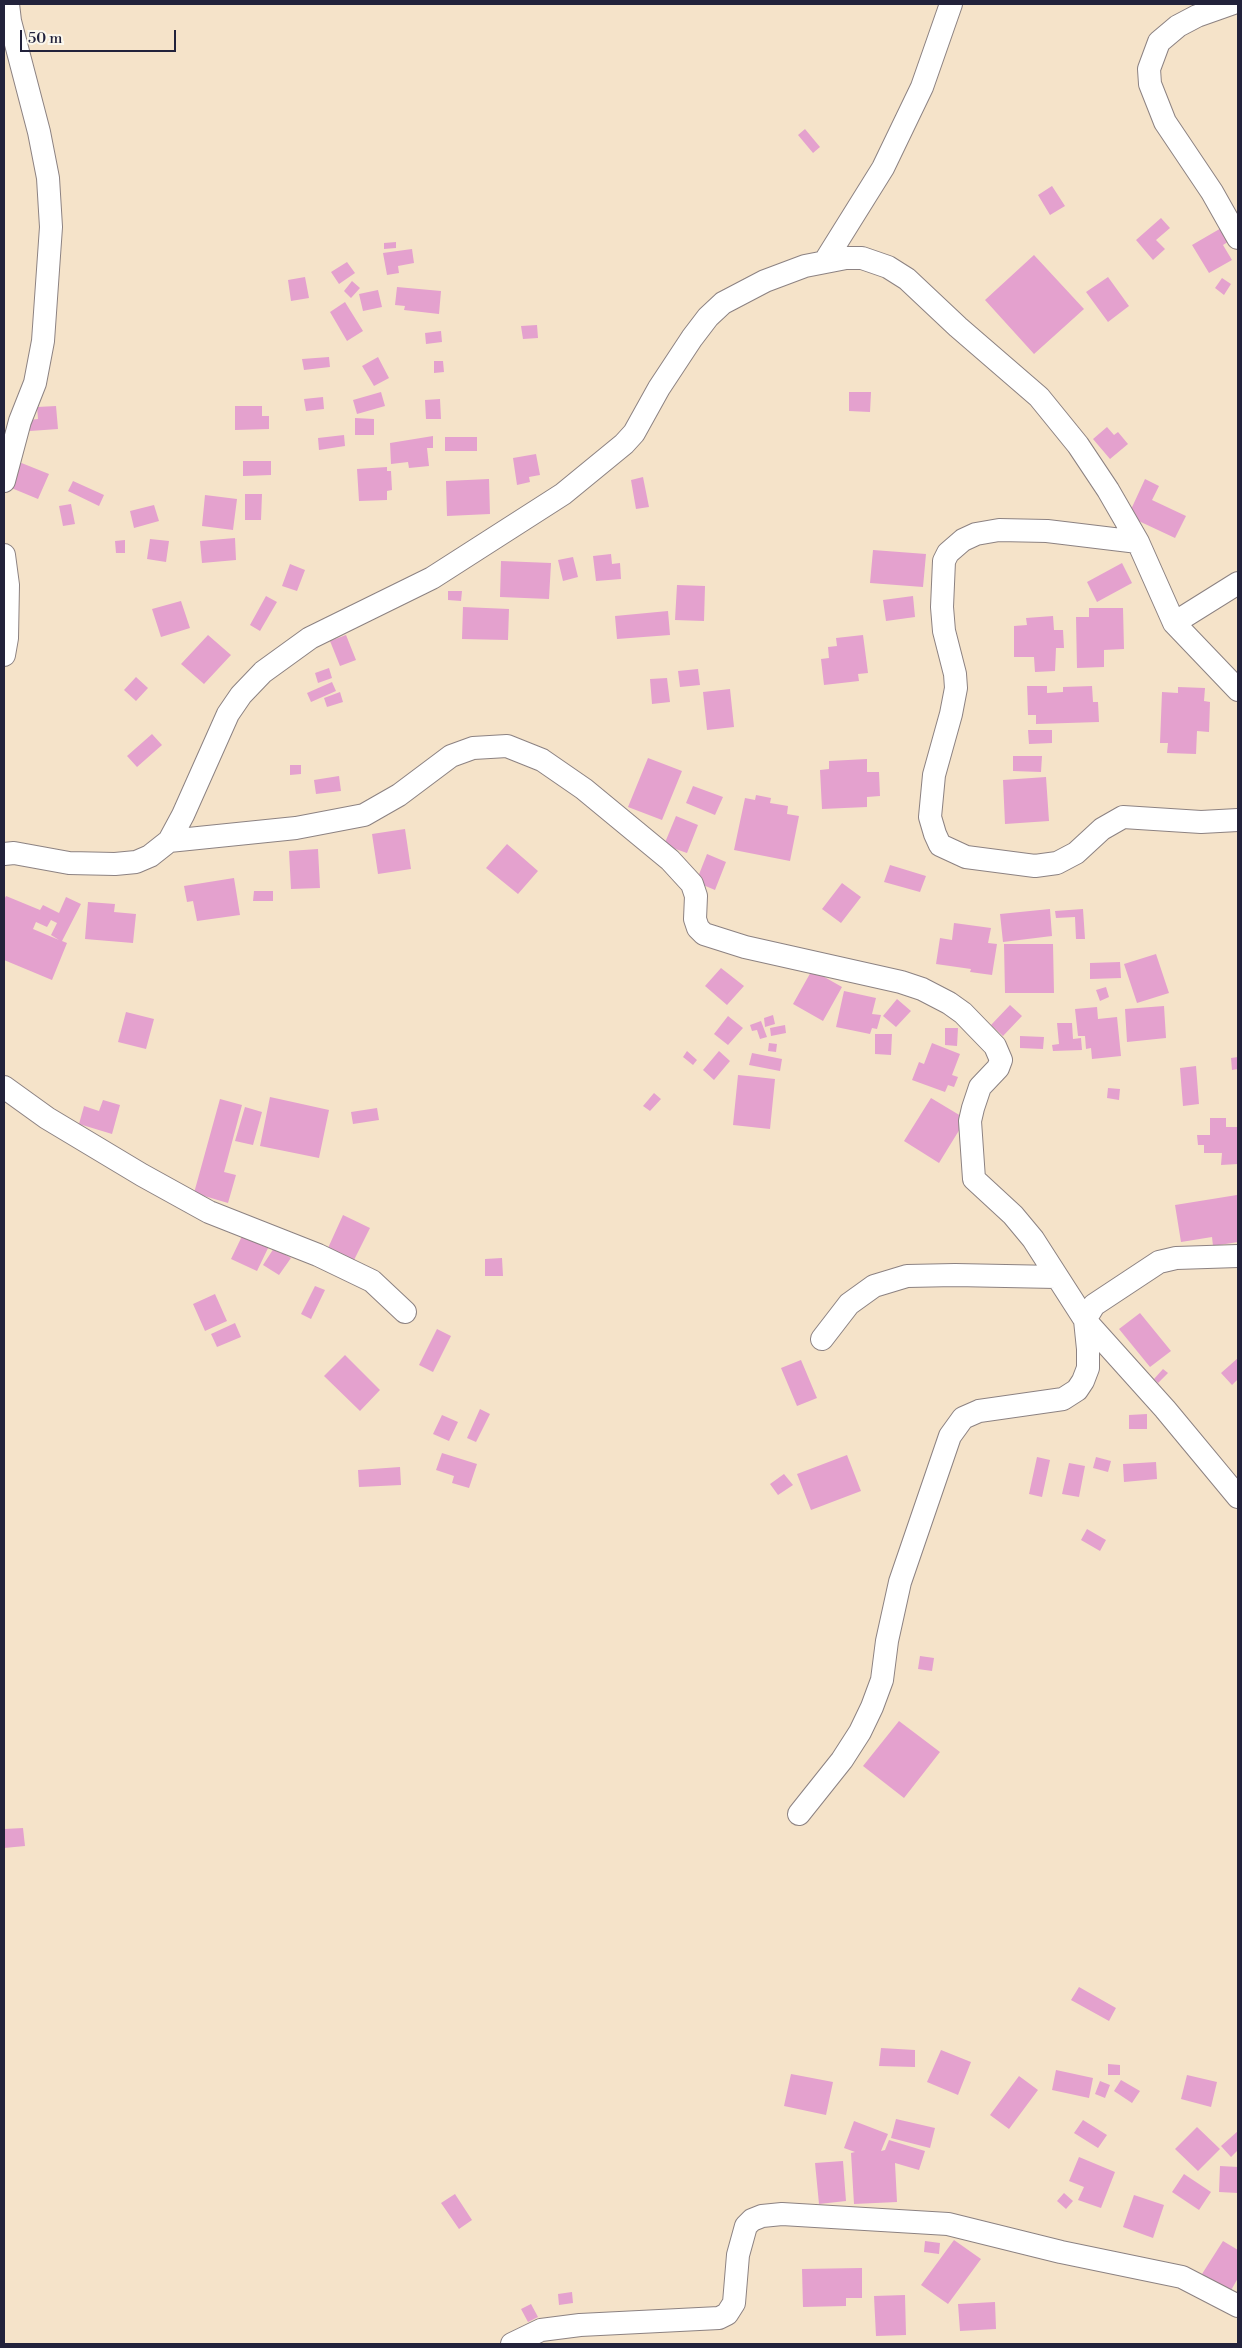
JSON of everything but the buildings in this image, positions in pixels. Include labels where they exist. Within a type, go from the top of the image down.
[{"type":"street","points":[[4,481],[20,421],[35,383],[44,341],[51,227],[48,178],[40,132],[10,21],[8,4]]},
{"type":"street","points":[[825,261],[883,168],[922,87],[951,4]]},
{"type":"street","points":[[1231,4],[1197,16],[1178,26],[1160,42],[1149,69],[1150,84],[1166,122],[1212,192],[1238,238]]},
{"type":"street","points":[[4,854],[14,853],[70,863],[122,864],[136,862],[150,856],[169,841],[183,815],[228,714],[241,695],[263,672],[310,638],[432,578],[563,494],[624,444],[634,433],[659,388],[692,338],[708,317],[723,303],[766,281],[825,261],[862,258],[888,267],[908,279],[958,327],[1039,397],[1078,445],[1138,542],[1174,623],[1238,690]]},
{"type":"street","points":[[1138,542],[1047,531],[999,530],[976,534],[963,540],[948,553],[944,561],[942,607],[944,631],[955,674],[956,688],[951,714],[934,775],[930,817],[935,834],[940,845],[966,857],[1035,866],[1057,864],[1070,856],[1102,829],[1123,817],[1201,822],[1238,820]]},
{"type":"street","points":[[4,555],[8,585],[7,638],[4,655]]},
{"type":"street","points":[[1174,623],[1238,583]]},
{"type":"street","points":[[169,841],[296,828],[364,815],[399,795],[451,756],[473,748],[507,746],[542,760],[584,789],[670,860],[692,884],[696,896],[695,919],[698,928],[704,934],[745,947],[878,976],[922,989],[948,1003],[963,1013],[995,1046],[1001,1060],[998,1068],[980,1087],[970,1120],[974,1179],[1013,1215],[1033,1239],[1085,1320],[1165,1409],[1238,1497]]},
{"type":"street","points":[[4,1087],[47,1118],[142,1175],[209,1212],[318,1255],[372,1281],[405,1312]]},
{"type":"street","points":[[799,1814],[842,1760],[860,1732],[872,1707],[882,1680],[887,1641],[900,1582],[950,1436],[963,1418],[979,1411],[1063,1399],[1077,1390],[1088,1368],[1085,1320],[1094,1305],[1159,1262],[1176,1258],[1238,1256]]},
{"type":"street","points":[[822,1338],[849,1304],[868,1290],[874,1286],[907,1276],[1056,1277]]},
{"type":"street","points":[[512,2344],[541,2330],[580,2324],[719,2318],[727,2314],[734,2303],[738,2254],[746,2226],[752,2220],[762,2216],[782,2214],[948,2224],[1062,2252],[1182,2277],[1238,2306]]}]
